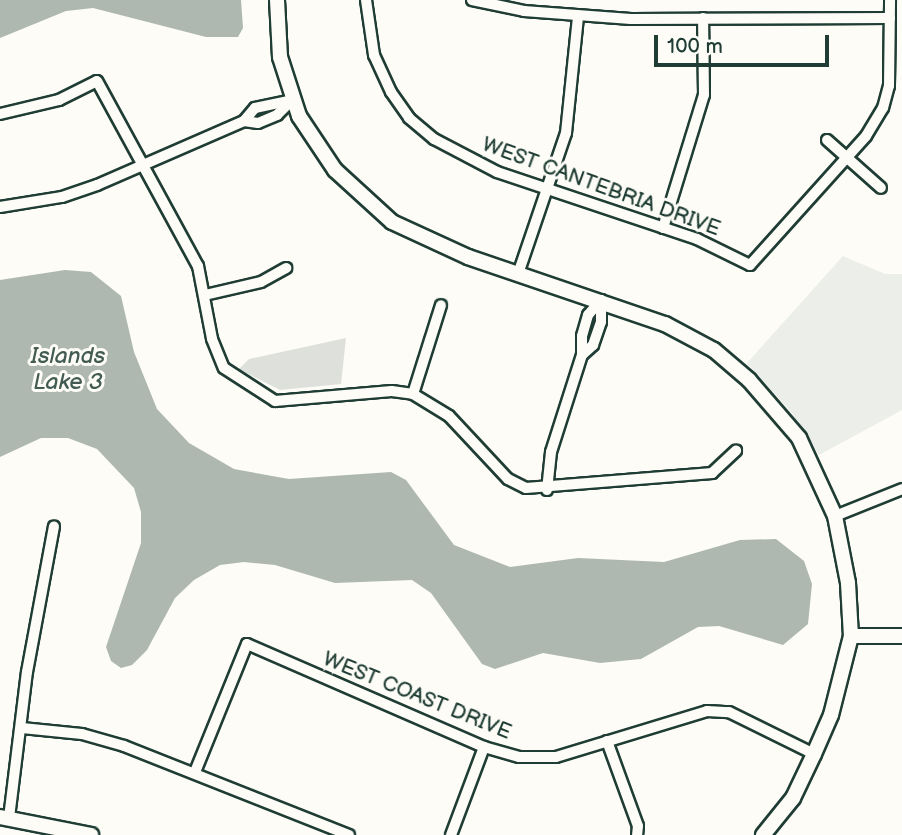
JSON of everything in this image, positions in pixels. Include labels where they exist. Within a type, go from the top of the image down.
[{"type":"street","points":[[276,0],[280,57],[292,100],[335,170],[392,222],[468,257],[601,300],[677,331],[714,351],[749,380],[799,438],[835,516],[848,583],[851,636],[831,715],[814,754],[793,798],[763,835]]},
{"type":"street","name":"WEST CANTEBRIA DRIVE","points":[[366,0],[374,55],[409,118],[466,160],[663,228],[750,265],[848,157]]},
{"type":"street","points":[[472,0],[578,16],[890,18]]},
{"type":"street","points":[[848,157],[883,108],[889,86],[890,0]]},
{"type":"street","points":[[519,274],[566,133],[578,16]]},
{"type":"street","points":[[663,228],[704,95],[702,18]]},
{"type":"street","points":[[0,114],[60,100],[97,80],[198,266],[212,339],[224,369],[275,401],[392,391],[413,394],[449,416],[508,478],[526,488],[547,490],[712,473],[736,451]]},
{"type":"street","points":[[0,207],[62,197],[244,121],[258,123],[277,115],[292,100]]},
{"type":"street","points":[[827,140],[881,188]]},
{"type":"street","points":[[205,295],[261,282],[286,268]]},
{"type":"street","points":[[547,490],[551,452],[582,355],[593,345],[601,322],[601,300]]},
{"type":"street","points":[[413,394],[441,305]]},
{"type":"street","points":[[835,516],[902,489]]},
{"type":"street","points":[[54,526],[5,818],[91,835]]},
{"type":"street","points":[[851,636],[902,636]]},
{"type":"street","name":"WEST COAST DRIVE","points":[[195,772],[247,644],[484,747],[519,757],[556,757],[707,711],[729,712],[814,754]]},
{"type":"street","points":[[22,728],[82,734],[195,772],[349,835]]},
{"type":"street","points":[[607,741],[638,827],[637,835]]},
{"type":"street","points":[[451,835],[484,747]]},
{"type":"shaded area","points":[[843,256],[885,274],[902,274],[902,410],[819,455],[792,413],[747,363]]},
{"type":"shaded area","points":[[346,338],[341,384],[280,390],[239,369],[249,359]]},
{"type":"water","points":[[0,0],[241,0],[243,28],[238,37],[206,37],[93,8],[66,11],[0,38]]},
{"type":"water","name":"Islands Lake 3","points":[[65,270],[91,272],[121,296],[134,352],[157,409],[189,443],[234,469],[289,479],[391,472],[406,480],[454,545],[510,567],[578,558],[664,562],[740,540],[776,539],[804,561],[812,584],[808,624],[783,645],[719,626],[698,627],[641,659],[600,663],[543,653],[495,669],[482,664],[431,593],[412,580],[335,583],[275,565],[244,562],[220,565],[194,580],[175,598],[147,650],[132,665],[121,668],[111,661],[106,647],[141,543],[141,512],[134,488],[97,449],[68,438],[41,438],[0,457],[0,280]]}]
